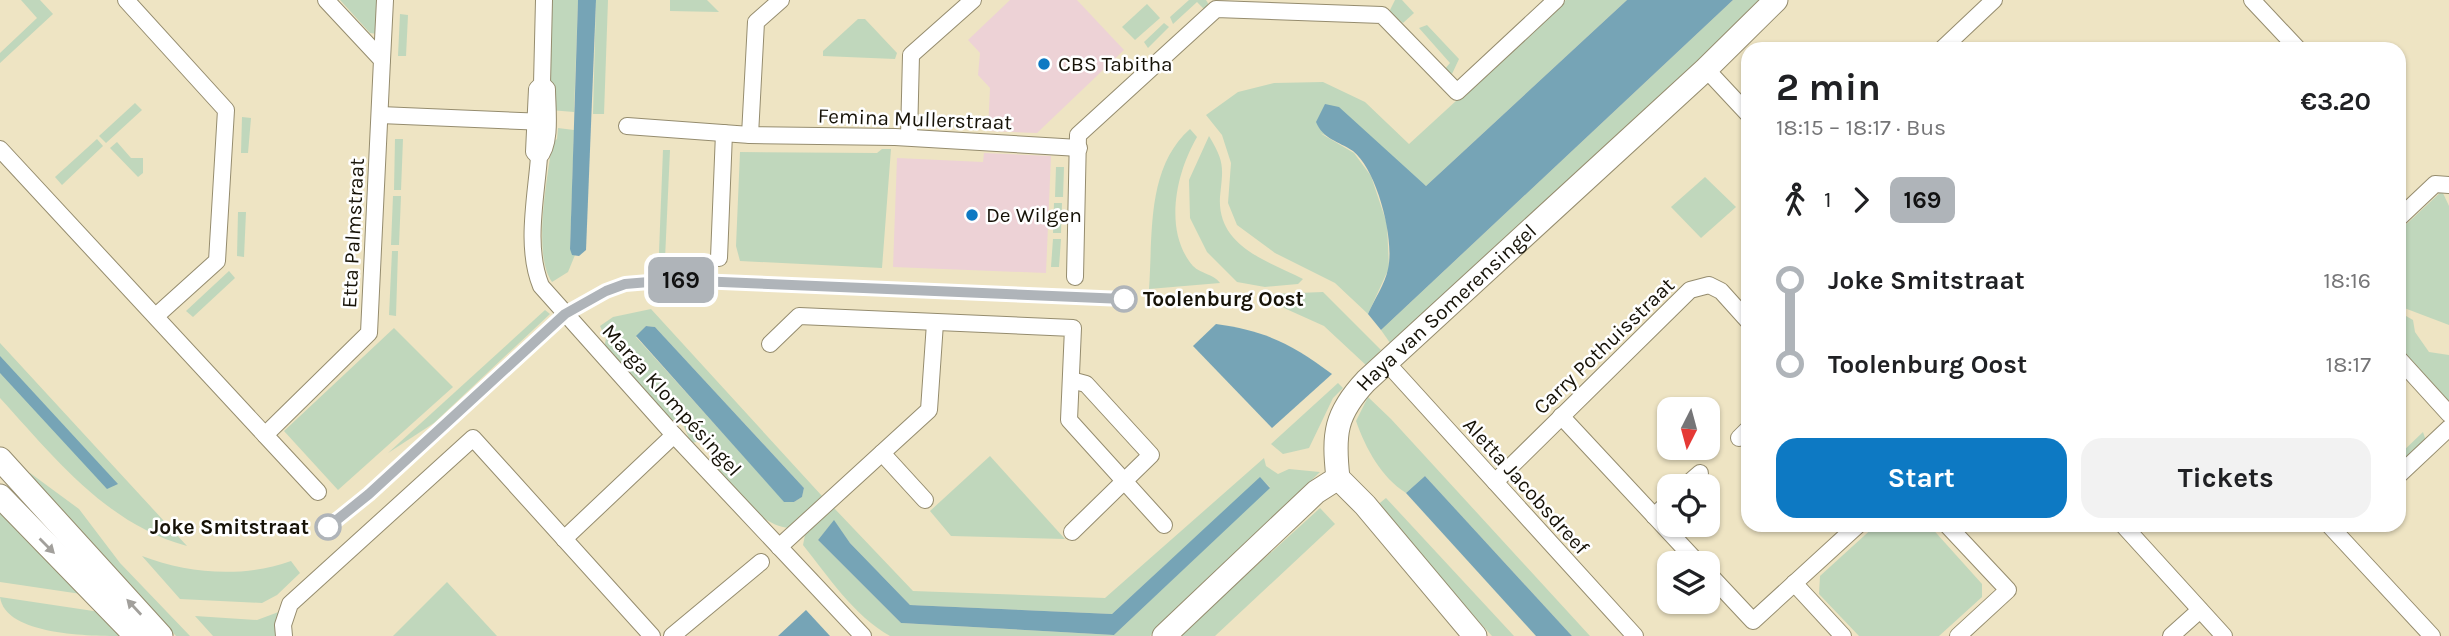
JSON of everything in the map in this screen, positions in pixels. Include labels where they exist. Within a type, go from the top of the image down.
[{"type":"street","points":[[126,0],[226,110],[217,261],[156,316]]},
{"type":"street","points":[[326,0],[382,60]]},
{"type":"street","name":"Etta Palmstraat","points":[[265,435],[369,332],[385,0]]},
{"type":"street","name":"Marga Klompésingel","points":[[544,0],[542,84],[547,89],[541,122],[545,152],[539,157],[533,234],[535,272],[541,286],[674,435],[863,636]]},
{"type":"street","points":[[750,135],[756,22],[781,0]]},
{"type":"street","points":[[909,137],[911,55],[973,0]]},
{"type":"street","points":[[1075,277],[1078,135],[1216,9],[1382,15],[1457,92],[1556,0]]},
{"type":"street","name":"Haya van Somerensingel","points":[[1338,478],[1336,454],[1340,414],[1345,404],[1706,69],[1776,0]]},
{"type":"street","points":[[1949,42],[1994,0]]},
{"type":"street","points":[[2252,0],[2291,42]]},
{"type":"street","points":[[1706,69],[1741,106]]},
{"type":"street","points":[[380,115],[541,122]]},
{"type":"street","name":"Femina Mullerstraat","points":[[627,126],[750,135],[909,137],[1079,148]]},
{"type":"street","points":[[719,258],[724,133]]},
{"type":"street","points":[[0,149],[318,492]]},
{"type":"street","points":[[2406,211],[2435,184],[2449,185]]},
{"type":"street","name":"Carry Pothuisstraat","points":[[1495,482],[1690,290],[1709,285],[1721,291],[1741,313]]},
{"type":"street","points":[[770,344],[799,316],[1073,328],[1069,420],[1164,525]]},
{"type":"street","points":[[779,547],[929,410],[935,323]]},
{"type":"street","name":"Aletta Jacobsdreef","points":[[1387,363],[1635,636]]},
{"type":"street","points":[[2406,367],[2449,414]]},
{"type":"street","points":[[1071,380],[1086,384],[1151,456],[1072,532]]},
{"type":"street","points":[[1561,416],[1687,551]]},
{"type":"street","points":[[2406,468],[2449,428]]},
{"type":"street","points":[[564,539],[674,435]]},
{"type":"street","points":[[284,636],[282,625],[290,604],[473,438],[652,636]]},
{"type":"street","points":[[882,453],[925,500]]},
{"type":"street","points":[[0,459],[161,636]]},
{"type":"street","points":[[1164,636],[1316,492],[1338,478],[1365,505],[1473,635]]},
{"type":"street","points":[[0,496],[136,636]]},
{"type":"street","points":[[1654,516],[1657,513]]},
{"type":"street","points":[[1720,586],[1753,621],[1850,532]]},
{"type":"street","points":[[1954,532],[2008,590],[1958,636]]},
{"type":"street","points":[[2129,532],[2224,636]]},
{"type":"street","points":[[2341,532],[2432,636]]},
{"type":"street","points":[[671,636],[761,562]]},
{"type":"street","points":[[1794,583],[1843,636]]},
{"type":"street","points":[[2171,636],[2200,610]]},
{"type":"shaded area","name":"CBS Tabitha","points":[[1010,0],[1077,0],[1124,50],[1037,133],[988,131],[990,88],[978,75],[980,53],[968,40]]},
{"type":"shaded area","name":"De Wilgen","points":[[984,153],[1051,156],[1046,273],[893,267],[897,158],[983,162]]},
{"type":"green space","points":[[21,0],[40,0],[53,14],[0,63],[0,53],[37,18]]},
{"type":"green space","points":[[340,0],[379,0],[377,34],[370,33]]},
{"type":"green space","points":[[552,0],[578,0],[574,112],[550,110]]},
{"type":"green space","points":[[596,0],[608,0],[604,114],[593,114]]},
{"type":"green space","points":[[670,0],[707,0],[719,12],[670,11]]},
{"type":"green space","points":[[1189,0],[1206,0],[1209,5],[1204,9],[1197,2],[1173,24],[1170,17]]},
{"type":"green space","points":[[1395,0],[1402,0],[1414,13],[1403,23],[1389,12]]},
{"type":"green space","points":[[1566,0],[1627,0],[1426,186],[1404,169],[1320,133],[1354,153],[1371,176],[1387,224],[1389,268],[1368,314],[1335,283],[1275,253],[1237,225],[1228,203],[1231,163],[1222,135],[1206,115],[1238,92],[1274,83],[1323,82],[1365,102],[1409,144]]},
{"type":"green space","points":[[1733,0],[1762,0],[1395,350],[1381,330]]},
{"type":"green space","points":[[1147,4],[1160,18],[1135,40],[1122,27]]},
{"type":"green space","points":[[400,14],[408,15],[406,56],[398,56]]},
{"type":"green space","points":[[858,19],[865,19],[897,53],[895,59],[823,56],[823,51]]},
{"type":"green space","points":[[1164,23],[1169,27],[1148,48],[1144,42]]},
{"type":"green space","points":[[1427,25],[1459,59],[1452,74],[1444,70],[1450,63],[1419,28]]},
{"type":"green space","points":[[135,103],[142,110],[106,143],[99,136]]},
{"type":"green space","points":[[242,117],[251,118],[248,153],[241,153]]},
{"type":"green space","points":[[558,128],[574,130],[570,249],[575,255],[568,272],[552,282],[546,269],[542,234],[552,143],[557,139]]},
{"type":"green space","points":[[1190,129],[1197,137],[1183,167],[1179,184],[1176,202],[1178,236],[1193,266],[1220,283],[1149,289],[1152,224],[1159,182],[1176,145]]},
{"type":"green space","points":[[1209,136],[1222,165],[1221,214],[1227,228],[1235,240],[1247,250],[1303,279],[1298,284],[1265,287],[1237,282],[1207,252],[1190,218],[1189,180]]},
{"type":"green space","points":[[97,139],[103,146],[62,185],[55,177]]},
{"type":"green space","points":[[395,139],[403,139],[401,190],[394,190]]},
{"type":"green space","points":[[117,142],[131,158],[143,158],[143,173],[138,177],[110,148]]},
{"type":"green space","points":[[882,149],[891,149],[882,268],[740,261],[736,246],[740,152],[877,153]]},
{"type":"green space","points":[[663,150],[670,150],[665,259],[660,259],[659,252]]},
{"type":"green space","points":[[1056,167],[1064,167],[1063,197],[1055,197]]},
{"type":"green space","points":[[1705,177],[1736,207],[1701,238],[1671,207]]},
{"type":"green space","points":[[2442,191],[2449,206],[2449,325],[2406,309],[2406,224]]},
{"type":"green space","points":[[393,196],[401,196],[399,245],[391,245]]},
{"type":"green space","points":[[1054,203],[1062,203],[1061,233],[1053,233]]},
{"type":"green space","points":[[238,212],[246,212],[244,257],[237,256]]},
{"type":"green space","points":[[1053,239],[1061,239],[1059,267],[1051,267]]},
{"type":"green space","points":[[392,251],[398,251],[396,316],[389,315]]},
{"type":"green space","points":[[229,271],[235,278],[193,317],[186,311]]},
{"type":"green space","points":[[1323,292],[1381,350],[1367,366],[1324,326],[1284,308],[1271,294]]},
{"type":"green space","points":[[651,309],[822,496],[789,528],[766,520],[756,512],[710,463],[712,452],[702,441],[691,443],[682,422],[670,420],[603,351],[606,339],[600,326],[613,317]],"holes":[[[646,326],[655,327],[804,488],[802,497],[794,502],[784,501],[636,337]]]},
{"type":"green space","points":[[545,310],[550,314],[434,423],[388,453]]},
{"type":"green space","points":[[2406,316],[2413,320],[2415,332],[2429,352],[2449,355],[2449,402],[2406,357]]},
{"type":"green space","points":[[394,328],[453,387],[338,490],[284,431]]},
{"type":"green space","points":[[0,343],[187,546],[158,536],[106,505],[83,486],[41,443],[0,398]]},
{"type":"green space","points":[[1338,383],[1343,388],[1333,398],[1309,448],[1283,454],[1271,444]]},
{"type":"green space","points":[[1368,397],[1590,636],[1572,636],[1425,476],[1406,493],[1389,479],[1370,452],[1356,421]]},
{"type":"green space","points":[[2423,432],[2426,441],[2406,459],[2406,448]]},
{"type":"green space","points":[[990,456],[1065,539],[951,536],[930,511]]},
{"type":"green space","points":[[1264,458],[1266,466],[1278,474],[1289,469],[1320,472],[1150,636],[890,636],[853,607],[803,545],[805,535],[834,508],[913,591],[1105,598]],"holes":[[[1260,478],[1270,487],[1114,635],[901,623],[818,540],[834,521],[850,543],[910,605],[1112,614]]]},
{"type":"green space","points":[[30,473],[79,509],[120,563],[190,636],[176,636],[26,477]]},
{"type":"green space","points":[[1386,498],[1514,636],[1492,636],[1375,507]]},
{"type":"green space","points":[[1320,508],[1335,524],[1215,636],[1179,636]]},
{"type":"green space","points":[[0,511],[81,594],[0,582]]},
{"type":"green space","points":[[1868,532],[1935,532],[1982,584],[1982,597],[1939,636],[1859,636],[1819,594],[1820,576]]},
{"type":"green space","points":[[142,556],[178,567],[216,572],[254,570],[291,561],[300,573],[277,595],[262,603],[180,599]]},
{"type":"green space","points":[[447,582],[497,636],[393,636]]},
{"type":"green space","points":[[0,597],[100,612],[124,636],[72,634],[33,626],[17,620],[5,610]]},
{"type":"green space","points":[[284,610],[275,621],[276,636],[213,636],[195,616],[257,620]]},
{"type":"water","points":[[578,0],[596,0],[586,250],[579,256],[572,255],[570,249]]},
{"type":"water","points":[[1627,0],[1733,0],[1381,330],[1368,314],[1388,269],[1389,241],[1382,206],[1370,173],[1362,160],[1319,128],[1316,122],[1325,104],[1339,107],[1426,186]]},
{"type":"water","points":[[1216,324],[1278,340],[1332,374],[1272,428],[1193,346]]},
{"type":"water","points":[[646,326],[655,327],[804,488],[802,497],[794,502],[784,502],[636,336]]},
{"type":"water","points":[[0,356],[118,484],[107,489],[0,373]]},
{"type":"water","points":[[1425,476],[1572,636],[1536,636],[1406,493]]},
{"type":"water","points":[[1260,477],[1270,488],[1114,635],[901,623],[818,540],[834,520],[850,543],[910,605],[1112,614]]},
{"type":"water","points":[[806,610],[830,636],[778,636]]},
{"type":"bus line","name":"169","points":[[328,527],[369,494],[565,314],[606,291],[625,284],[673,280],[1124,299]]},
{"type":"place","name":"CBS Tabitha","points":[[1044,64]]},
{"type":"place","name":"De Wilgen","points":[[972,215]]},
{"type":"place","name":"Toolenburg Oost","points":[[1124,299]]},
{"type":"place","name":"Joke Smitstraat","points":[[328,527]]}]
